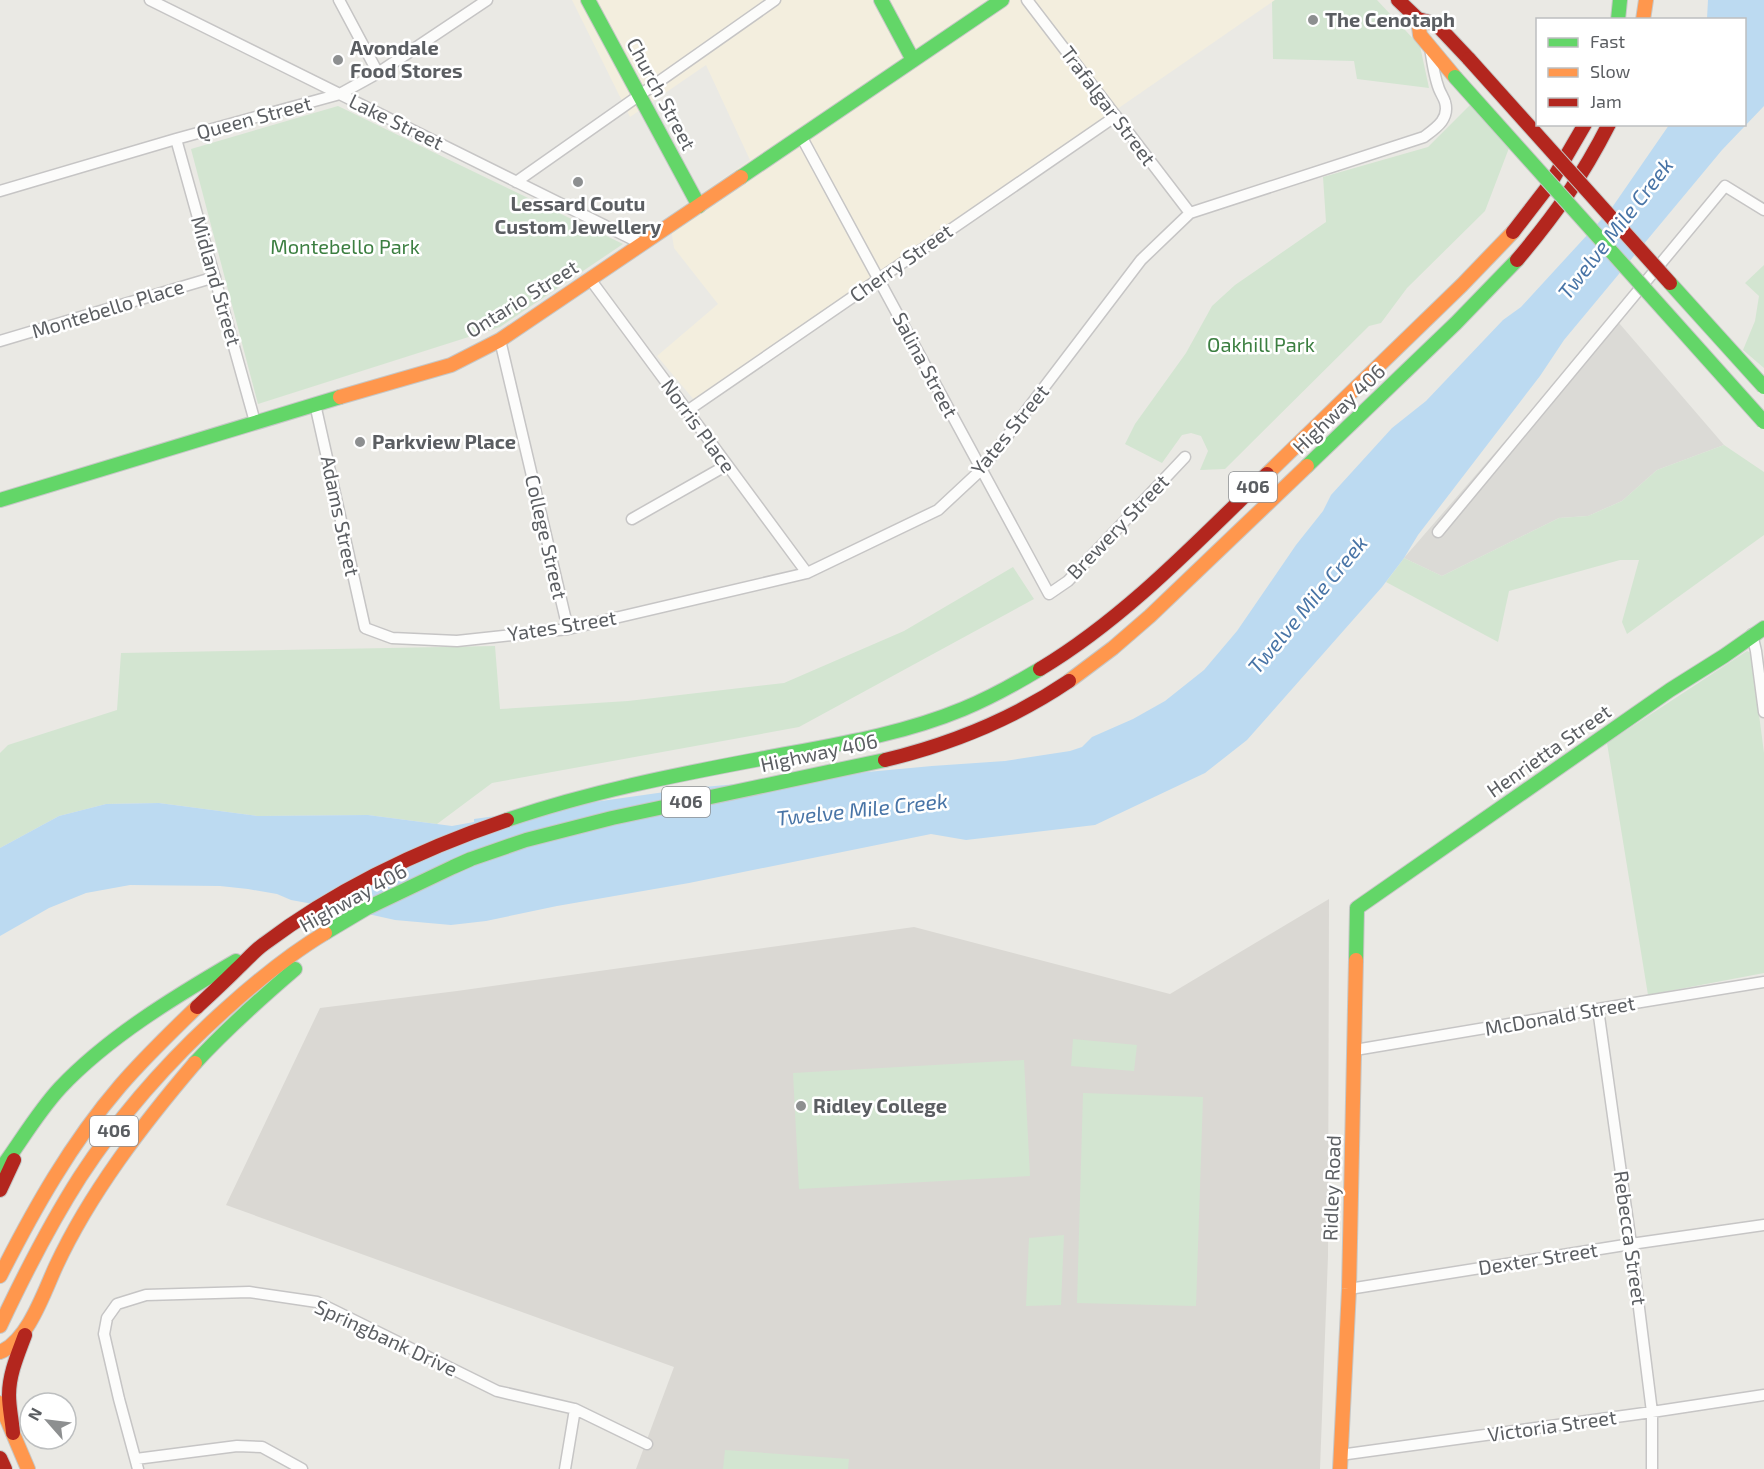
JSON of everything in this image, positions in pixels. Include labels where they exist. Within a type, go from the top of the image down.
[{"type":"main road","name":"Church Street","points":[[588,0],[699,206]]},
{"type":"main road","points":[[881,0],[913,60]]},
{"type":"main road","name":"Ontario Street","points":[[0,500],[452,365],[500,340],[1002,0]]},
{"type":"main road","points":[[1618,18],[1620,0]]},
{"type":"main road","points":[[1643,18],[1646,0]]},
{"type":"main road","points":[[1404,2],[1418,19],[1420,35],[1455,76],[1764,422]]},
{"type":"main road","points":[[1418,19],[1436,24],[1469,59],[1764,387]]},
{"type":"main road","name":"Highway 406","points":[[0,1276],[52,1181],[73,1148],[117,1089],[167,1034],[261,947],[323,905],[402,861],[483,826],[573,799],[915,726],[964,709],[994,695],[1067,653],[1113,617],[1183,554],[1382,365],[1497,251],[1542,196],[1584,126]]},
{"type":"main road","name":"Highway 406","points":[[0,1326],[55,1219],[82,1174],[117,1126],[159,1076],[228,1007],[302,949],[364,910],[451,867],[525,840],[600,821],[897,756],[978,730],[1045,697],[1084,671],[1112,650],[1484,295],[1546,227],[1597,151],[1608,126]]},
{"type":"main road","name":"Henrietta Street","points":[[1357,908],[1758,631]]},
{"type":"main road","points":[[2,1351],[15,1343],[80,1221],[136,1136],[204,1053],[280,981],[322,948],[401,893]]},
{"type":"main road","name":"Ridley Road","points":[[1340,1462],[1349,1289],[1357,908]]},
{"type":"main road","points":[[0,1170],[60,1088],[107,1045],[209,977],[261,947]]},
{"type":"main road","points":[[0,1190],[31,1126]]},
{"type":"main road","points":[[14,1433],[9,1397],[10,1381],[33,1313]]},
{"type":"main road","points":[[2,1407],[28,1469]]},
{"type":"main road","points":[[0,1458],[5,1469]]},
{"type":"street","name":"Lake Street","points":[[150,0],[642,244]]},
{"type":"street","points":[[339,0],[378,73]]},
{"type":"street","name":"Queen Street","points":[[0,191],[340,94],[378,73],[487,0]]},
{"type":"street","points":[[516,182],[775,0]]},
{"type":"street","name":"Trafalgar Street","points":[[1027,0],[1190,213]]},
{"type":"street","name":"Yates Street","points":[[365,628],[392,638],[457,641],[568,629],[807,573],[938,510],[982,469],[1141,260],[1190,213],[1424,137],[1439,126],[1446,116],[1446,103],[1439,89],[1430,46]]},
{"type":"street","name":"Cherry Street","points":[[687,411],[1116,116]]},
{"type":"street","name":"Salina Street","points":[[801,136],[1049,594]]},
{"type":"street","name":"Midland Street","points":[[176,139],[255,422]]},
{"type":"street","points":[[1438,532],[1725,186],[1764,210]]},
{"type":"street","name":"Montebello Place","points":[[0,341],[215,277]]},
{"type":"street","name":"Norris Place","points":[[590,279],[807,573]]},
{"type":"street","name":"College Street","points":[[500,340],[568,629]]},
{"type":"street","name":"Adams Street","points":[[315,405],[365,628]]},
{"type":"street","name":"Brewery Street","points":[[1049,594],[1068,581],[1185,457]]},
{"type":"street","points":[[632,519],[727,465]]},
{"type":"street","points":[[1758,631],[1756,651],[1764,712]]},
{"type":"street","name":"McDonald Street","points":[[1355,1050],[1764,982]]},
{"type":"street","name":"Rebecca Street","points":[[1598,1009],[1653,1412],[1652,1469]]},
{"type":"street","name":"Dexter Street","points":[[1349,1289],[1764,1225]]},
{"type":"street","name":"Springbank Drive","points":[[137,1464],[118,1399],[104,1334],[107,1318],[117,1304],[146,1295],[249,1292],[317,1302],[497,1391],[575,1409],[647,1444]]},
{"type":"street","name":"Victoria Street","points":[[1340,1462],[1764,1395]]},
{"type":"street","points":[[565,1469],[575,1409]]},
{"type":"street","points":[[137,1464],[237,1446],[262,1447],[302,1469]]},
{"type":"shaded area","points":[[572,0],[1275,0],[695,401],[657,356],[718,304],[674,248],[669,216],[750,160],[706,65],[630,117]]},
{"type":"shaded area","points":[[1613,316],[1724,445],[1657,470],[1622,501],[1588,516],[1559,518],[1442,576],[1404,558]]},
{"type":"shaded area","name":"Ridley College","points":[[1329,899],[1328,1256],[1320,1469],[636,1469],[674,1367],[226,1205],[320,1008],[914,927],[1170,994]]},
{"type":"green space","points":[[1275,0],[1377,0],[1420,46],[1429,88],[1357,79],[1354,61],[1273,59],[1272,2]]},
{"type":"green space","name":"Oakhill Park","points":[[1472,103],[1509,148],[1485,211],[1407,288],[1381,323],[1369,326],[1225,469],[1200,470],[1208,451],[1201,436],[1191,433],[1182,435],[1162,463],[1125,444],[1135,424],[1186,353],[1212,306],[1235,285],[1326,222],[1323,177],[1428,147]]},
{"type":"green space","name":"Montebello Park","points":[[338,106],[623,244],[500,327],[258,404],[191,149]]},
{"type":"green space","points":[[1764,265],[1764,368],[1743,350],[1755,321],[1759,296],[1745,283]]},
{"type":"green space","points":[[1724,445],[1764,472],[1764,535],[1627,634],[1622,622],[1639,560],[1620,560],[1509,591],[1498,642],[1386,582],[1404,558],[1442,576],[1559,518],[1588,516],[1622,501],[1657,470]]},
{"type":"green space","points":[[1013,567],[1034,599],[799,727],[492,783],[437,824],[368,815],[257,816],[159,803],[106,804],[59,816],[0,848],[0,753],[8,745],[117,710],[121,653],[495,646],[500,709],[628,701],[784,683],[904,631]]},
{"type":"green space","points":[[1747,651],[1751,653],[1764,753],[1764,973],[1648,995],[1607,743]]},
{"type":"green space","points":[[1073,1039],[1137,1045],[1134,1071],[1071,1066]]},
{"type":"green space","points":[[1024,1060],[1030,1176],[799,1189],[793,1073]]},
{"type":"green space","points":[[1083,1093],[1203,1097],[1196,1306],[1077,1303]]},
{"type":"green space","points":[[1064,1235],[1061,1305],[1026,1306],[1029,1238]]},
{"type":"green space","points":[[725,1450],[849,1459],[848,1469],[723,1469]]},
{"type":"water","points":[[1708,0],[1764,0],[1764,106],[1746,125],[1746,18],[1707,18]]},
{"type":"water","name":"Twelve Mile Creek","points":[[1668,126],[1745,126],[1722,150],[1564,340],[1540,376],[1418,535],[1382,587],[1247,740],[1205,773],[1095,825],[966,840],[931,834],[689,883],[486,921],[451,925],[395,920],[291,900],[277,894],[248,889],[220,886],[130,885],[86,893],[49,908],[0,936],[0,848],[59,816],[106,804],[159,803],[257,816],[368,815],[452,826],[474,822],[474,819],[693,788],[1005,761],[1082,747],[1092,737],[1133,719],[1165,701],[1204,670],[1237,631],[1296,545],[1323,511],[1331,495],[1392,428],[1426,401],[1503,320],[1521,307],[1611,209]]},
{"type":"traffic: fast","points":[[588,0],[699,206]]},
{"type":"traffic: fast","points":[[881,0],[913,60]]},
{"type":"traffic: fast","points":[[741,177],[1002,0]]},
{"type":"traffic: fast","points":[[1618,18],[1620,0]]},
{"type":"traffic: fast","points":[[1455,77],[1764,422]]},
{"type":"traffic: fast","points":[[1307,466],[1456,323],[1517,260]]},
{"type":"traffic: fast","points":[[1670,283],[1764,387]]},
{"type":"traffic: fast","points":[[0,500],[340,397]]},
{"type":"traffic: fast","points":[[1356,960],[1357,908],[1670,690],[1764,628]]},
{"type":"traffic: fast","points":[[507,820],[632,785],[863,739],[913,726],[973,705],[1040,669]]},
{"type":"traffic: fast","points":[[325,933],[367,908],[453,867],[526,840],[612,818],[885,760]]},
{"type":"traffic: fast","points":[[0,1170],[44,1108],[79,1069],[144,1019],[236,961]]},
{"type":"traffic: fast","points":[[195,1063],[244,1014],[295,969]]},
{"type":"traffic: slow","points":[[1643,18],[1646,0]]},
{"type":"traffic: slow","points":[[1418,19],[1420,35],[1455,77]]},
{"type":"traffic: slow","points":[[340,397],[451,365],[500,340],[741,177]]},
{"type":"traffic: slow","points":[[1267,474],[1462,285],[1513,232]]},
{"type":"traffic: slow","points":[[1069,681],[1113,648],[1150,616],[1307,466]]},
{"type":"traffic: slow","points":[[0,1326],[69,1195],[112,1131],[130,1109],[186,1047],[227,1008],[274,968],[325,933]]},
{"type":"traffic: slow","points":[[1340,1469],[1349,1289],[1356,960]]},
{"type":"traffic: slow","points":[[0,1276],[40,1201],[85,1130],[129,1076],[197,1007]]},
{"type":"traffic: slow","points":[[0,1352],[19,1338],[27,1327],[70,1239],[101,1186],[156,1110],[195,1063]]},
{"type":"traffic: slow","points":[[0,1403],[28,1469]]},
{"type":"traffic: jam","points":[[1398,0],[1418,19],[1436,24],[1469,59]]},
{"type":"traffic: jam","points":[[1469,59],[1670,283]]},
{"type":"traffic: jam","points":[[1513,232],[1550,184],[1584,126]]},
{"type":"traffic: jam","points":[[1517,260],[1567,195],[1608,126]]},
{"type":"traffic: jam","points":[[1040,669],[1071,649],[1130,603],[1186,553],[1267,474]]},
{"type":"traffic: jam","points":[[885,760],[910,754],[981,729],[1026,707],[1069,681]]},
{"type":"traffic: jam","points":[[197,1007],[260,947],[350,888],[412,857],[507,820]]},
{"type":"traffic: jam","points":[[0,1190],[14,1160]]},
{"type":"traffic: jam","points":[[13,1433],[9,1387],[14,1364],[25,1335]]},
{"type":"traffic: jam","points":[[0,1458],[5,1469]]},
{"type":"place","name":"The Cenotaph","points":[[1313,20]]},
{"type":"place","name":"Avondale Food Stores","points":[[338,60]]},
{"type":"place","name":"Lessard Coutu Custom Jewellery","points":[[578,182]]},
{"type":"place","name":"Parkview Place","points":[[360,442]]},
{"type":"place","name":"Ridley College","points":[[801,1106]]}]
